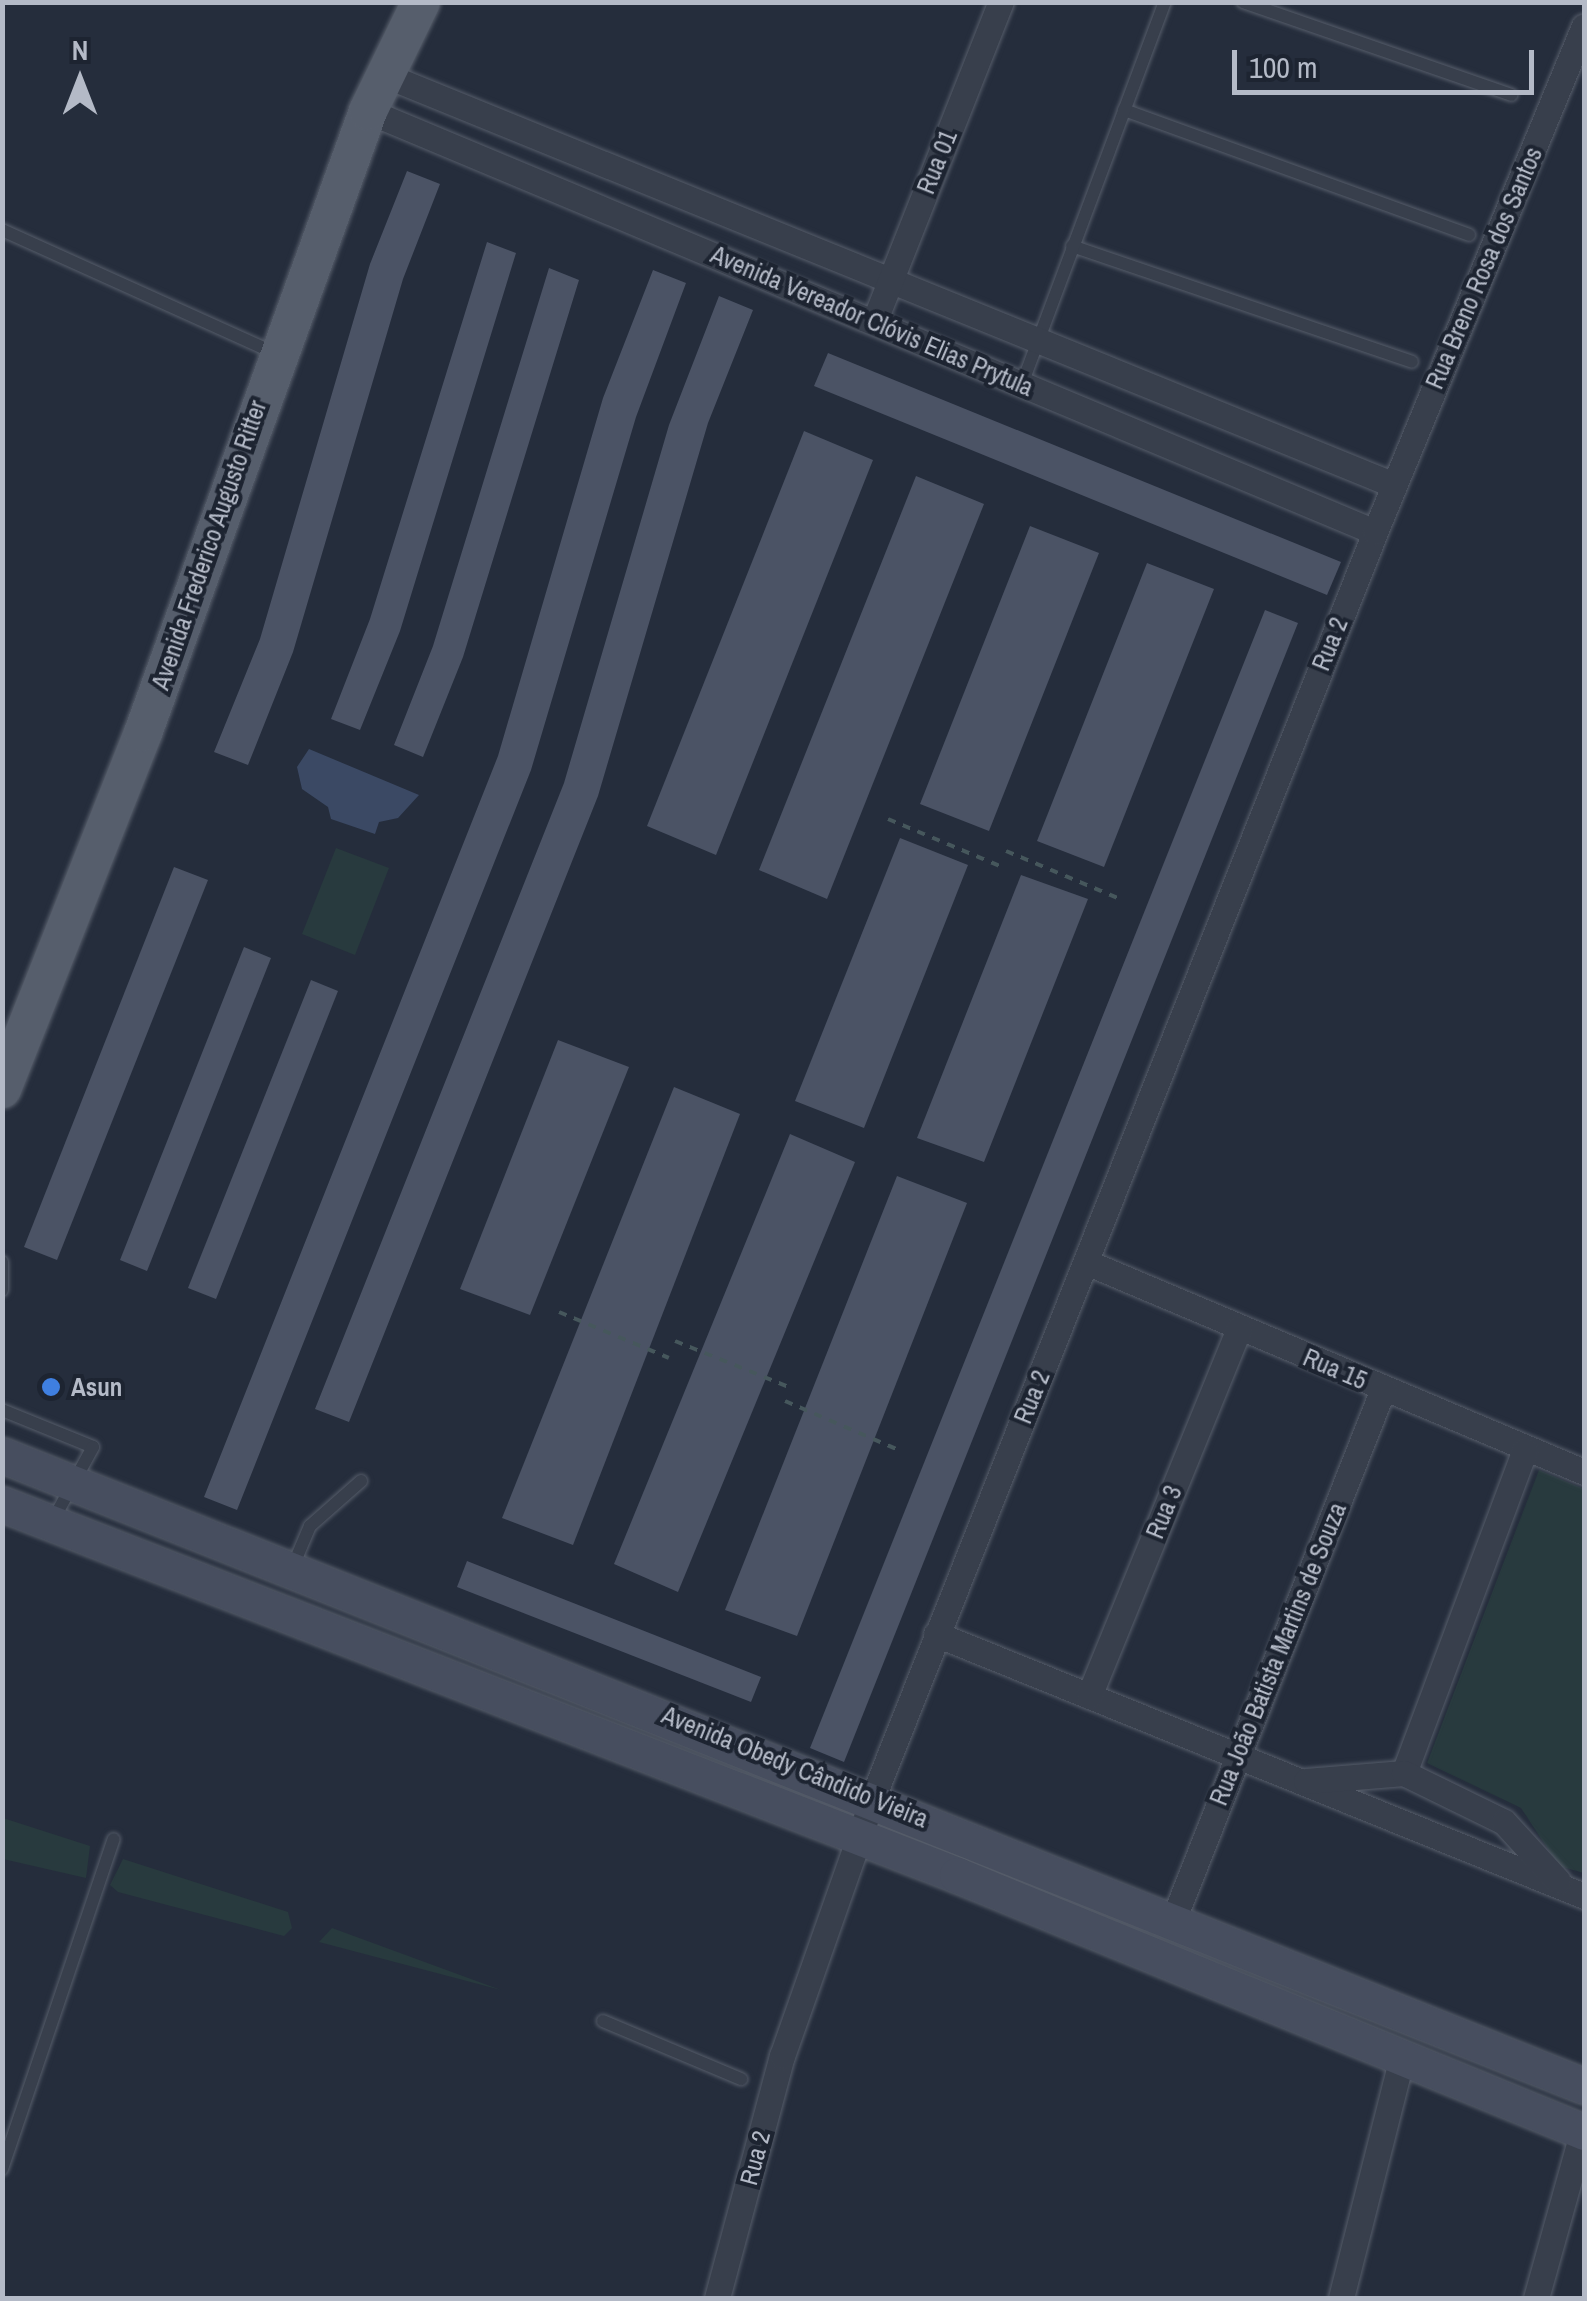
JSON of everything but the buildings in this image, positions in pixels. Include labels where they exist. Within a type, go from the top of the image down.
[{"type":"main road","name":"Avenida Frederico Augusto Ritter","points":[[2,1088],[143,733],[276,354],[368,111],[421,2]]},
{"type":"main road","name":"Avenida Obedy Cândido Vieira","points":[[2,1454],[873,1797],[1584,2086]]},
{"type":"main road","name":"Avenida Obedy Cândido Vieira","points":[[2,1504],[857,1838],[1584,2130]]},
{"type":"main road","points":[[318,1625],[335,1584]]},
{"type":"street","name":"Rua 01","points":[[874,322],[1002,2]]},
{"type":"street","name":"Rua Breno Rosa dos Santos","points":[[1384,509],[1584,26]]},
{"type":"street","name":"Avenida Vereador Clóvis Elias Prytula","points":[[386,75],[1037,339],[1384,509]]},
{"type":"street","name":"Avenida Vereador Clóvis Elias Prytula","points":[[368,111],[1022,384],[1384,509]]},
{"type":"street","name":"Rua 2","points":[[717,2298],[782,2056],[857,1838],[1384,509]]},
{"type":"street","name":"Rua 15","points":[[1086,1262],[1584,1472]]},
{"type":"street","name":"Rua 3","points":[[1089,1696],[1239,1328]]},
{"type":"street","name":"Rua João Batista Martins de Souza","points":[[1174,1918],[1383,1389]]},
{"type":"street","points":[[1404,1773],[1525,1450]]},
{"type":"street","points":[[936,1634],[1574,1892]]},
{"type":"street","points":[[1301,1781],[1404,1773],[1504,1822],[1574,1892]]},
{"type":"street","points":[[1341,2298],[1402,2057]]},
{"type":"street","points":[[1536,2298],[1584,2130]]},
{"type":"lane","points":[[1022,384],[1165,2]]},
{"type":"lane","points":[[1243,2],[1511,96]]},
{"type":"lane","points":[[1124,110],[1469,235]]},
{"type":"lane","points":[[2,230],[276,354]]},
{"type":"lane","points":[[1072,246],[1412,362]]},
{"type":"lane","points":[[2,1262],[2,1290]]},
{"type":"lane","points":[[2,1410],[93,1447],[77,1486],[51,1522]]},
{"type":"lane","points":[[293,1566],[310,1526],[361,1481]]},
{"type":"lane","points":[[2,2169],[114,1839]]},
{"type":"lane","points":[[603,2021],[741,2079]]},
{"type":"path","points":[[888,819],[1000,866]]},
{"type":"path","points":[[1006,851],[1120,899]]},
{"type":"path","points":[[559,1312],[669,1358]]},
{"type":"path","points":[[675,1341],[789,1387]]},
{"type":"path","points":[[785,1401],[901,1450]]},
{"type":"shaded area","points":[[336,848],[389,868],[355,955],[302,934]]},
{"type":"shaded area","points":[[1539,1470],[1584,1489],[1584,1873],[1559,1866],[1521,1808],[1427,1763]]},
{"type":"shaded area","points":[[3,1818],[90,1846],[86,1878],[3,1859]]},
{"type":"shaded area","points":[[123,1859],[288,1912],[292,1928],[284,1936],[118,1892],[110,1885]]},
{"type":"shaded area","points":[[332,1928],[501,1990],[319,1942]]},
{"type":"water","points":[[309,749],[419,795],[398,818],[379,822],[375,834],[331,819],[328,807],[302,789],[297,767]]},
{"type":"place","name":"Asun","points":[[51,1387]]}]
